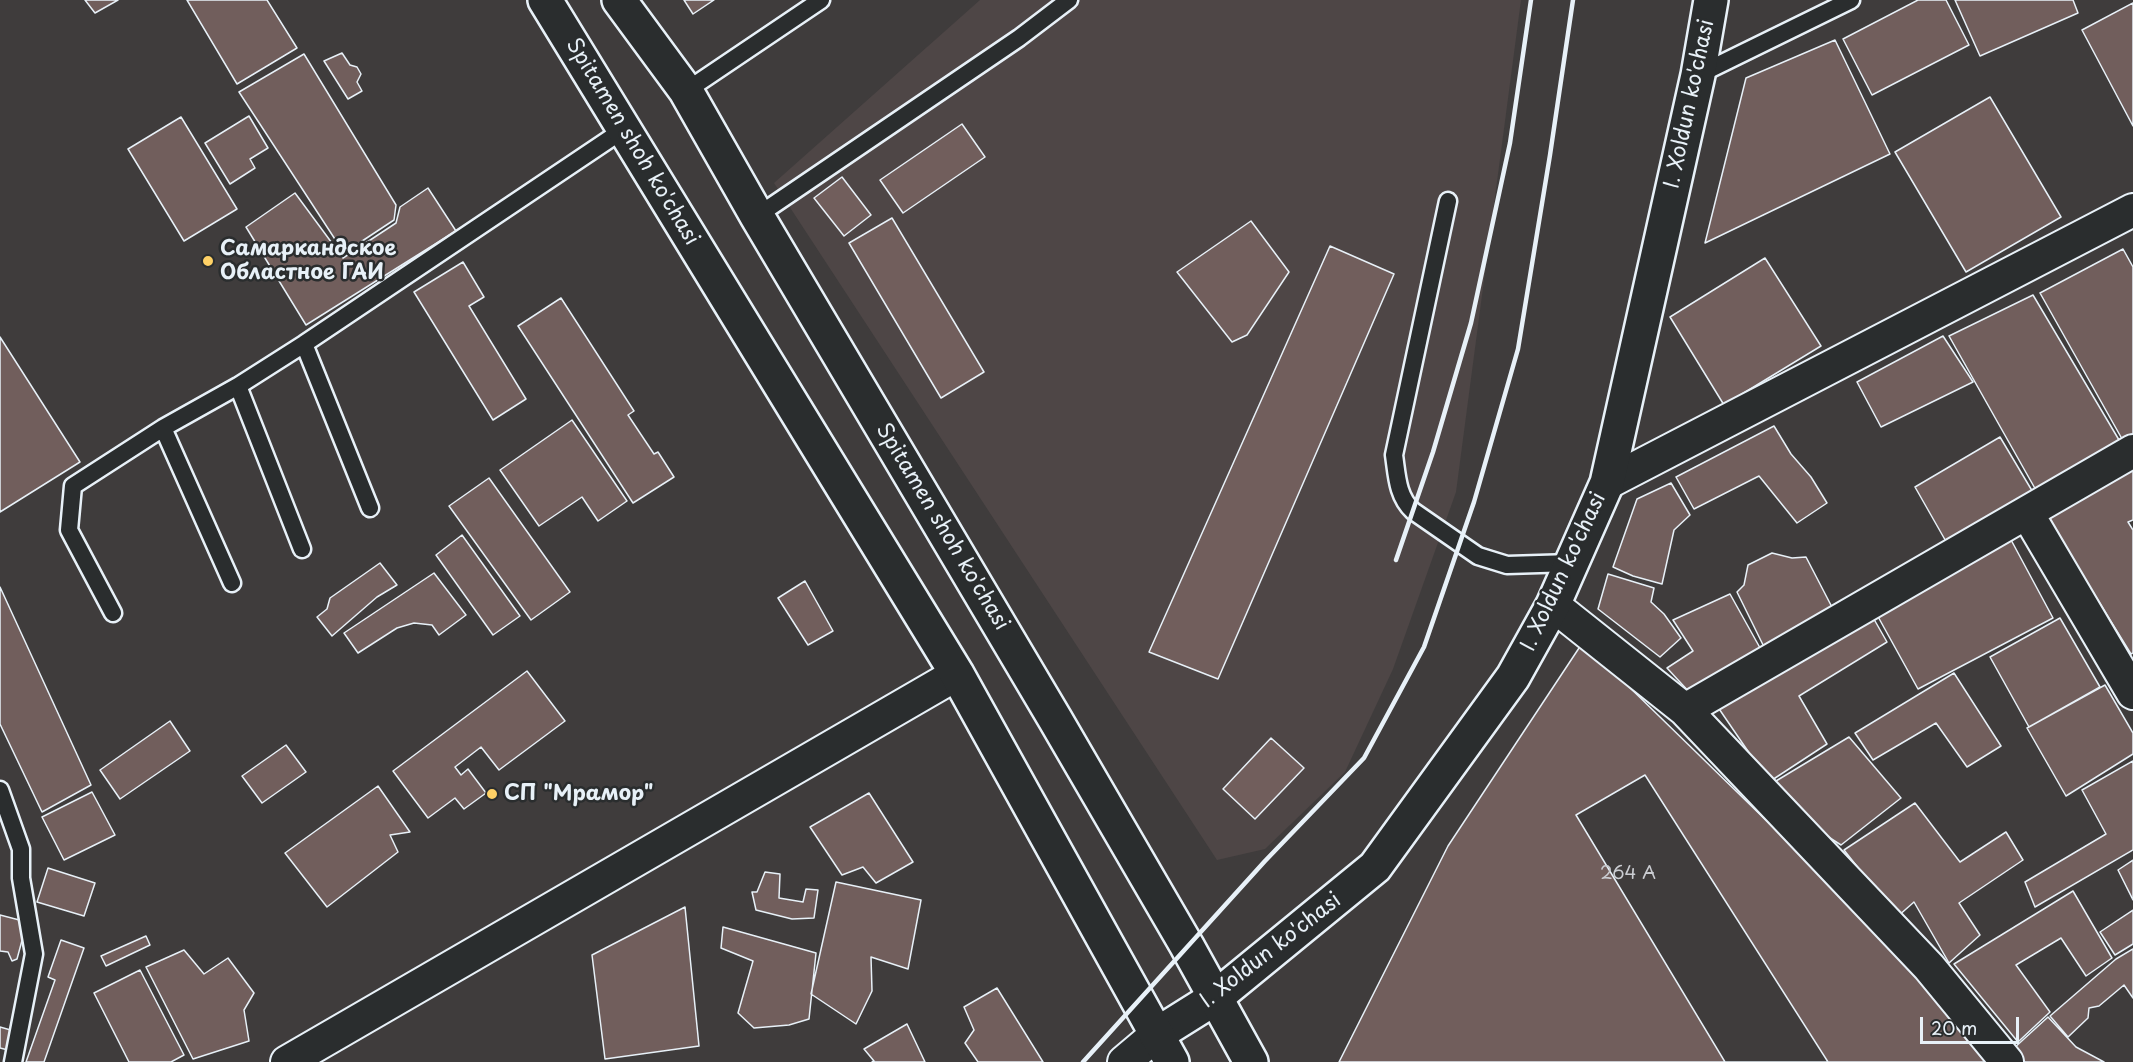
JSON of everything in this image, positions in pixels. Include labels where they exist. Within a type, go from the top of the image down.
[{"type":"main road","name":"Spitamen shoh ko'chasi","points":[[545,0],[957,674],[1164,1048]]},
{"type":"main road","name":"Spitamen shoh ko'chasi","points":[[620,0],[686,90],[757,216],[1055,719],[1251,1062]]},
{"type":"main road","name":"I. Xoldun ko'chasi","points":[[1164,1048],[1215,998],[1375,867],[1513,677],[1553,604],[1607,483],[1698,75],[1711,0]]},
{"type":"street","points":[[1607,483],[2133,210]]},
{"type":"street","points":[[1685,710],[2133,451]]},
{"type":"street","points":[[2027,513],[2133,693]]},
{"type":"street","points":[[1553,604],[1685,710],[1929,968],[2007,1062]]},
{"type":"street","points":[[287,1062],[957,674]]},
{"type":"street","points":[[1125,1062],[1164,1048]]},
{"type":"lane","points":[[686,90],[821,0]]},
{"type":"lane","points":[[757,216],[1019,38],[1069,0]]},
{"type":"lane","points":[[1698,75],[1851,0]]},
{"type":"lane","points":[[113,613],[69,530],[74,486],[304,344],[623,130]]},
{"type":"lane","points":[[1448,201],[1394,455],[1398,485],[1405,504],[1478,556],[1507,565],[1572,563]]},
{"type":"lane","points":[[304,344],[370,508]]},
{"type":"lane","points":[[238,386],[302,549]]},
{"type":"lane","points":[[163,429],[232,583]]},
{"type":"lane","points":[[0,790],[21,849],[21,878],[34,954],[13,1062]]},
{"type":"shaded area","points":[[980,0],[1521,0],[1456,492],[1393,669],[1345,772],[1265,849],[1217,860],[774,183]]},
{"type":"building","points":[[85,0],[118,0],[95,13]]},
{"type":"building","points":[[187,0],[267,0],[297,48],[237,84]]},
{"type":"building","points":[[684,0],[714,0],[693,14]]},
{"type":"building","points":[[1918,0],[1946,0],[1969,45],[1872,95],[1843,39]]},
{"type":"building","points":[[1955,0],[2073,0],[2078,13],[1980,56]]},
{"type":"building","points":[[2133,3],[2133,126],[2082,30]]},
{"type":"building","points":[[1835,40],[1890,154],[1705,243],[1746,78]]},
{"type":"building","points":[[342,53],[350,65],[357,67],[361,74],[357,82],[362,91],[348,99],[324,61]]},
{"type":"building","points":[[304,54],[396,205],[394,220],[344,253],[239,92]]},
{"type":"building","points":[[1990,97],[2061,217],[1966,272],[1895,152]]},
{"type":"building","points":[[249,116],[268,148],[250,159],[255,168],[230,184],[205,143]]},
{"type":"building","points":[[181,117],[237,209],[184,241],[128,149]]},
{"type":"building","points":[[962,124],[985,157],[903,213],[880,180]]},
{"type":"building","points":[[842,177],[871,215],[844,236],[814,198]]},
{"type":"building","points":[[428,188],[456,231],[306,325],[246,227],[295,193],[343,258],[396,223],[400,207]]},
{"type":"building","points":[[892,218],[984,372],[941,398],[849,243]]},
{"type":"building","points":[[1251,221],[1289,272],[1247,335],[1232,342],[1177,272]]},
{"type":"building","points":[[1330,246],[1394,274],[1218,679],[1149,652]]},
{"type":"building","points":[[2123,249],[2133,267],[2133,442],[2126,446],[2040,293]]},
{"type":"building","points":[[1765,258],[1821,346],[1724,405],[1670,317]]},
{"type":"building","points":[[463,262],[484,297],[469,306],[526,399],[493,420],[414,292]]},
{"type":"building","points":[[2033,295],[2122,445],[2037,492],[1949,336]]},
{"type":"building","points":[[561,298],[634,411],[628,415],[654,454],[658,452],[674,477],[633,503],[518,326]]},
{"type":"building","points":[[1943,336],[1973,382],[1881,427],[1857,382]]},
{"type":"building","points":[[0,337],[80,462],[0,512]]},
{"type":"building","points":[[572,420],[627,501],[598,521],[582,497],[539,526],[500,470]]},
{"type":"building","points":[[1774,426],[1791,454],[1811,477],[1827,503],[1797,523],[1759,476],[1694,509],[1676,477]]},
{"type":"building","points":[[2000,437],[2034,494],[1948,545],[1915,487]]},
{"type":"building","points":[[2133,466],[2133,520],[2128,522],[2133,530],[2133,653],[2131,654],[2047,518]]},
{"type":"building","points":[[489,478],[570,592],[531,620],[449,506]]},
{"type":"building","points":[[1671,483],[1690,515],[1674,530],[1662,584],[1633,576],[1613,567],[1637,499]]},
{"type":"building","points":[[462,535],[520,616],[493,635],[436,555]]},
{"type":"building","points":[[2010,538],[2053,618],[1918,689],[1876,613]]},
{"type":"building","points":[[1772,553],[1792,558],[1806,557],[1834,611],[1767,653],[1737,592],[1744,585],[1748,565]]},
{"type":"building","points":[[380,563],[397,585],[377,597],[332,636],[317,617],[327,609],[330,598]]},
{"type":"building","points":[[434,573],[466,615],[439,635],[432,625],[414,623],[397,628],[358,653],[344,633]]},
{"type":"building","points":[[1608,574],[1654,588],[1651,602],[1664,614],[1681,638],[1660,657],[1598,609]]},
{"type":"building","points":[[805,581],[833,631],[808,645],[778,598]]},
{"type":"building","points":[[0,587],[91,785],[42,812],[0,724]]},
{"type":"building","points":[[1730,594],[1764,655],[1691,694],[1667,668],[1693,651],[1673,620]]},
{"type":"building","points":[[1871,614],[1887,642],[1799,696],[1827,744],[1769,782],[1713,700]]},
{"type":"building","points":[[2060,618],[2100,687],[2029,727],[1990,657]]},
{"type":"building","points":[[1583,642],[1851,903],[1994,1062],[1339,1062],[1448,846]]},
{"type":"building","points":[[527,671],[565,721],[499,770],[481,747],[455,767],[461,775],[468,769],[486,793],[464,809],[455,798],[428,818],[393,771]]},
{"type":"building","points":[[1954,673],[2001,746],[1967,767],[1936,723],[1873,760],[1855,733]]},
{"type":"building","points":[[2105,685],[2133,733],[2133,754],[2066,796],[2027,728]]},
{"type":"building","points":[[170,721],[190,751],[120,799],[100,770]]},
{"type":"building","points":[[1849,737],[1901,798],[1841,845],[1797,817],[1771,784]]},
{"type":"building","points":[[1271,738],[1304,768],[1255,819],[1223,789]]},
{"type":"building","points":[[286,745],[306,772],[262,803],[242,776]]},
{"type":"building","points":[[2133,761],[2133,850],[2035,907],[2025,882],[2106,834],[2082,790]]},
{"type":"building","points":[[1645,775],[1828,1062],[1725,1062],[1576,815]]},
{"type":"building","points":[[378,786],[410,832],[390,835],[398,852],[327,907],[285,853]]},
{"type":"building","points":[[92,792],[115,835],[64,860],[42,817]]},
{"type":"building","points":[[869,793],[913,862],[876,883],[863,867],[842,875],[810,827]]},
{"type":"building","points":[[1915,803],[1960,862],[2006,832],[2023,860],[1959,903],[1980,935],[1949,963],[1914,902],[1897,917],[1844,850]]},
{"type":"building","points":[[2133,860],[2133,900],[2118,870]]},
{"type":"building","points":[[48,868],[95,883],[84,916],[37,902]]},
{"type":"building","points":[[765,872],[780,874],[779,898],[803,902],[806,889],[818,890],[814,918],[792,919],[756,910],[752,892],[757,892]]},
{"type":"building","points":[[836,882],[921,900],[908,969],[871,957],[872,991],[856,1024],[811,994]]},
{"type":"building","points":[[2073,891],[2112,958],[2086,976],[2061,938],[2016,965],[2050,1012],[2018,1042],[1954,964]]},
{"type":"building","points":[[685,907],[699,1046],[605,1059],[592,955]]},
{"type":"building","points":[[2133,910],[2133,944],[2115,955],[2100,932]]},
{"type":"building","points":[[0,915],[27,922],[17,959],[12,961],[8,952],[0,951]]},
{"type":"building","points":[[723,927],[816,953],[809,1019],[789,1025],[754,1028],[738,1013],[753,961],[721,948]]},
{"type":"building","points":[[146,936],[150,945],[106,966],[101,956]]},
{"type":"building","points":[[61,940],[84,948],[44,1062],[26,1062],[55,980],[48,977]]},
{"type":"building","points":[[2133,949],[2133,998],[2124,985],[2099,1006],[2089,1008],[2088,1018],[2068,1037],[2050,1016],[2116,959]]},
{"type":"building","points":[[184,950],[204,974],[228,958],[254,993],[244,1010],[249,1041],[193,1059],[146,967]]},
{"type":"building","points":[[140,970],[184,1055],[171,1062],[129,1062],[94,993]]},
{"type":"building","points":[[997,988],[1043,1062],[978,1062],[965,1043],[974,1030],[964,1007]]},
{"type":"building","points":[[2048,1017],[2076,1047],[2104,1062],[2025,1062],[2013,1049]]},
{"type":"building","points":[[907,1024],[925,1062],[872,1062],[874,1061],[864,1049]]},
{"type":"building","points":[[0,1027],[14,1031],[8,1050],[0,1048]]},
{"type":"railway","points":[[1396,560],[1433,452],[1471,323],[1510,143],[1531,0]]},
{"type":"railway","points":[[1083,1062],[1265,861],[1364,758],[1424,647],[1474,502],[1518,349],[1573,0]]},
{"type":"place","name":"Самаркандское Областное ГАИ","points":[[208,261]]},
{"type":"place","name":"СП \"Мрамор\"","points":[[492,794]]}]
